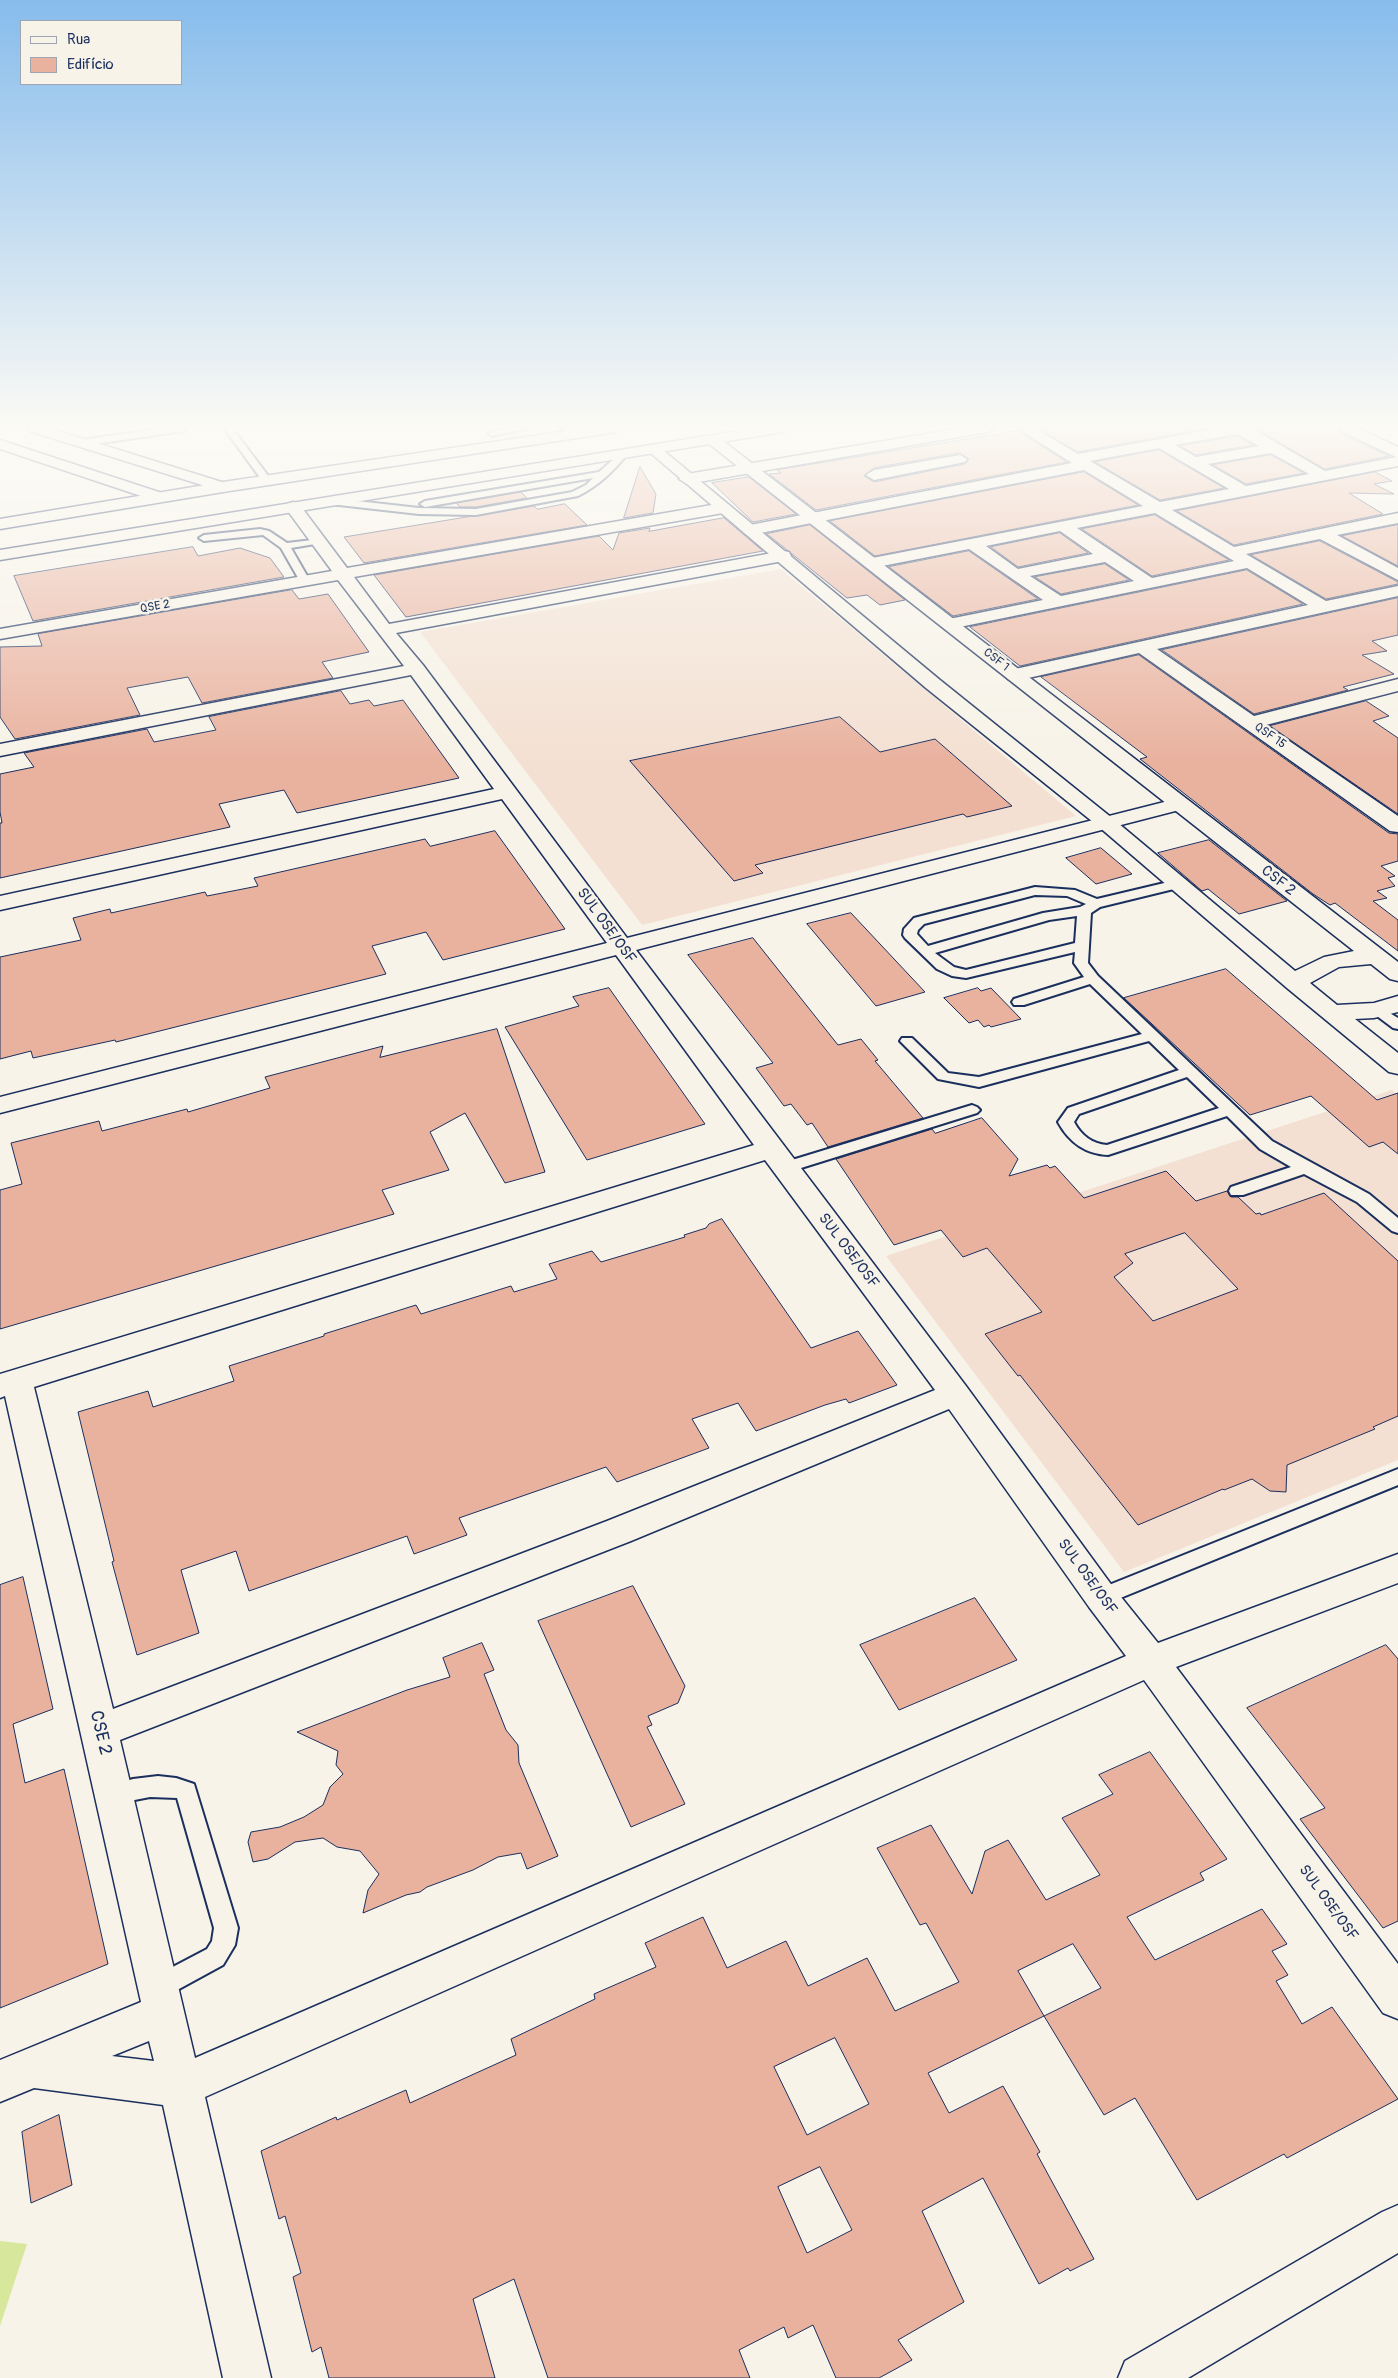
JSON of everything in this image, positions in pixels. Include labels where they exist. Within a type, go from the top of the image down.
[{"type":"main road","points":[[0,554],[94,539]]},
{"type":"main road","name":"QSE 2","points":[[1,629],[305,581],[546,539]]},
{"type":"main road","points":[[761,539],[933,684],[1105,822],[1294,983],[1333,1012],[1398,1066]]},
{"type":"main road","name":"CSF 1","points":[[841,539],[1180,804]]},
{"type":"main road","points":[[872,563],[994,539]]},
{"type":"main road","points":[[1083,539],[1148,583]]},
{"type":"main road","points":[[1210,539],[1325,608]]},
{"type":"main road","points":[[1232,552],[1293,539]]},
{"type":"main road","points":[[1332,539],[1398,575]]},
{"type":"main road","name":"SUL OSE/OSF","points":[[318,541],[345,574],[384,630],[416,669],[955,1394],[1101,1597],[1398,1998]]},
{"type":"main road","points":[[972,543],[992,559],[1058,602]]},
{"type":"main road","points":[[1365,556],[1390,552]]},
{"type":"main road","points":[[384,630],[783,556]]},
{"type":"main road","points":[[1017,574],[1108,556]]},
{"type":"main road","points":[[950,624],[1249,563]]},
{"type":"main road","points":[[1015,675],[1325,608],[1398,590]]},
{"type":"main road","name":"QSF 15","points":[[1142,647],[1398,825]]},
{"type":"main road","points":[[0,750],[416,669]]},
{"type":"main road","points":[[1250,722],[1398,685]]},
{"type":"main road","points":[[1372,691],[1392,703]]},
{"type":"main road","points":[[0,904],[507,792]]},
{"type":"main road","points":[[0,1105],[622,948],[1180,804]]},
{"type":"main road","name":"CSF 2","points":[[1180,804],[1391,966]]},
{"type":"main road","points":[[1294,983],[1332,960],[1391,966]]},
{"type":"main road","points":[[1333,1012],[1388,1006]]},
{"type":"main road","points":[[8,1383],[778,1158]]},
{"type":"main road","name":"CSE 2","points":[[8,1383],[100,1730],[160,2002],[247,2378]]},
{"type":"main road","points":[[100,1730],[619,1531],[955,1394]]},
{"type":"main road","points":[[16,2074],[180,2086],[1150,1661],[1398,1568]]},
{"type":"main road","points":[[16,2074],[160,2002]]},
{"type":"main road","points":[[1142,2378],[1398,2228]]},
{"type":"lane","points":[[275,539],[285,546],[305,581]]},
{"type":"lane","points":[[285,546],[318,541]]},
{"type":"lane","points":[[926,951],[1174,880]]},
{"type":"lane","points":[[1082,946],[966,974],[954,974],[944,970],[910,935],[911,929],[919,921],[1035,891],[1055,891],[1089,904]]},
{"type":"lane","points":[[1089,904],[1082,946],[1082,963],[1093,979],[1266,1145],[1363,1198],[1398,1227]]},
{"type":"lane","points":[[1019,1002],[1093,979]]},
{"type":"lane","points":[[1388,1006],[1398,1025]]},
{"type":"lane","points":[[907,1041],[943,1076],[979,1082],[1152,1036]]},
{"type":"lane","points":[[1190,1071],[1073,1111],[1066,1122],[1069,1129],[1088,1146],[1098,1150],[1108,1150],[1230,1110]]},
{"type":"lane","points":[[778,1158],[972,1110]]},
{"type":"lane","points":[[1237,1191],[1305,1168]]},
{"type":"lane","points":[[1101,1597],[1398,1477]]},
{"type":"lane","points":[[114,1794],[158,1785],[186,1791],[226,1928],[224,1944],[215,1957],[160,2002]]},
{"type":"shaded area","points":[[781,569],[1076,816],[642,925],[420,632]]},
{"type":"shaded area","points":[[1392,1090],[1398,1095],[1398,1460],[1124,1572],[886,1256]]},
{"type":"green space","points":[[0,2241],[27,2244],[0,2326]]},
{"type":"building","points":[[346,539],[505,539],[364,563]]},
{"type":"building","points":[[582,539],[602,539],[613,550],[617,539],[749,539],[763,551],[406,617],[374,575]]},
{"type":"building","points":[[773,539],[828,539],[905,600],[880,605],[867,595],[847,598]]},
{"type":"building","points":[[853,539],[963,539],[875,556]]},
{"type":"building","points":[[1031,539],[1068,539],[1088,553],[1018,567],[991,547]]},
{"type":"building","points":[[1097,539],[1194,539],[1229,560],[1152,576]]},
{"type":"building","points":[[1224,539],[1263,539],[1234,545]]},
{"type":"building","points":[[1348,539],[1398,539],[1398,566]]},
{"type":"building","points":[[1320,541],[1398,582],[1398,584],[1326,599],[1251,555]]},
{"type":"building","points":[[193,547],[198,556],[240,548],[270,558],[284,577],[33,621],[14,576]]},
{"type":"building","points":[[969,551],[1038,599],[953,616],[889,567]]},
{"type":"building","points":[[1105,564],[1129,580],[1061,594],[1035,577]]},
{"type":"building","points":[[1247,570],[1303,604],[1020,666],[970,627]]},
{"type":"building","points":[[292,590],[299,599],[328,594],[369,652],[322,662],[333,678],[202,703],[188,677],[127,688],[140,715],[15,739],[0,717],[0,647],[42,646],[38,634]]},
{"type":"building","points":[[1398,598],[1398,635],[1372,641],[1387,651],[1362,655],[1394,674],[1343,687],[1348,690],[1254,714],[1162,650]]},
{"type":"building","points":[[1139,655],[1389,833],[1398,834],[1398,861],[1381,866],[1395,876],[1388,878],[1395,886],[1377,891],[1387,898],[1373,901],[1398,920],[1398,951],[1335,903],[1330,905],[1313,894],[1140,759],[1147,757],[1041,677]]},
{"type":"building","points":[[341,691],[350,704],[369,700],[374,706],[403,700],[459,778],[297,813],[284,790],[219,804],[230,827],[0,878],[0,823],[2,823],[0,812],[0,774],[34,767],[24,753],[147,729],[154,742],[216,730],[209,717]]},
{"type":"building","points":[[1366,701],[1389,716],[1373,721],[1398,738],[1398,814],[1270,726]]},
{"type":"building","points":[[840,717],[880,752],[935,739],[1012,806],[967,817],[963,814],[755,865],[763,873],[734,881],[630,761]]},
{"type":"building","points":[[495,831],[565,929],[443,960],[426,932],[372,946],[386,974],[116,1042],[115,1040],[33,1058],[31,1051],[0,1059],[0,957],[81,940],[73,918],[110,909],[111,913],[205,892],[207,896],[258,886],[254,878],[425,839],[430,846]]},
{"type":"building","points":[[1209,840],[1287,901],[1239,914],[1208,889],[1202,891],[1158,853]]},
{"type":"building","points":[[1101,848],[1132,874],[1096,884],[1066,858]]},
{"type":"building","points":[[851,913],[925,992],[876,1006],[807,924]]},
{"type":"building","points":[[753,938],[838,1045],[861,1039],[878,1060],[875,1061],[923,1118],[828,1147],[812,1123],[807,1125],[791,1104],[784,1106],[756,1068],[773,1063],[688,955]]},
{"type":"building","points":[[1226,969],[1377,1100],[1398,1093],[1398,1154],[1383,1142],[1369,1147],[1311,1096],[1250,1115],[1124,998]]},
{"type":"building","points":[[609,988],[705,1124],[587,1160],[505,1027],[579,1006],[573,997]]},
{"type":"building","points":[[978,988],[981,991],[991,988],[1021,1019],[991,1027],[989,1025],[984,1027],[978,1020],[969,1023],[944,998]]},
{"type":"building","points":[[497,1029],[545,1172],[505,1183],[465,1113],[430,1132],[449,1170],[382,1190],[394,1214],[0,1329],[0,1190],[22,1184],[11,1143],[99,1121],[102,1131],[187,1109],[188,1112],[270,1088],[265,1077],[383,1046],[380,1057]]},
{"type":"building","points":[[982,1118],[1018,1159],[1009,1176],[1047,1165],[1050,1168],[1055,1166],[1084,1198],[1166,1171],[1196,1201],[1227,1191],[1231,1197],[1238,1197],[1256,1214],[1260,1213],[1261,1215],[1324,1193],[1398,1261],[1398,1416],[1373,1427],[1375,1429],[1287,1465],[1286,1492],[1270,1491],[1252,1479],[1223,1489],[1138,1525],[1020,1375],[1018,1376],[985,1334],[1042,1312],[987,1248],[963,1257],[941,1230],[894,1245],[836,1159],[932,1129],[935,1133]],"holes":[[[1185,1233],[1238,1289],[1153,1321],[1114,1277],[1133,1263],[1125,1254]]]},
{"type":"building","points":[[722,1219],[811,1348],[858,1331],[897,1385],[849,1403],[846,1399],[825,1405],[756,1431],[738,1403],[692,1419],[709,1448],[617,1482],[606,1467],[459,1518],[467,1535],[414,1554],[407,1536],[249,1591],[236,1551],[181,1570],[199,1633],[137,1655],[112,1562],[114,1561],[78,1412],[148,1391],[153,1407],[234,1381],[229,1366],[324,1336],[324,1334],[416,1305],[421,1314],[511,1286],[514,1292],[557,1279],[549,1264],[592,1251],[601,1262],[685,1237],[684,1235],[706,1228],[709,1224]]},
{"type":"building","points":[[23,1577],[53,1709],[13,1724],[25,1783],[64,1769],[108,1964],[0,2008],[0,1585]]},
{"type":"building","points":[[633,1586],[685,1686],[678,1703],[648,1716],[652,1725],[647,1727],[685,1804],[631,1827],[538,1621]]},
{"type":"building","points":[[975,1598],[1017,1660],[899,1710],[860,1645]]},
{"type":"building","points":[[482,1643],[494,1670],[484,1674],[506,1730],[518,1745],[519,1763],[558,1856],[527,1869],[521,1853],[498,1857],[473,1870],[427,1887],[420,1892],[406,1895],[363,1913],[368,1890],[379,1874],[360,1851],[337,1847],[323,1838],[295,1842],[268,1859],[253,1862],[248,1842],[251,1832],[280,1827],[304,1817],[323,1805],[330,1787],[343,1774],[336,1765],[338,1751],[297,1732],[407,1690],[450,1677],[443,1658]]},
{"type":"building","points":[[1386,1645],[1398,1659],[1398,1921],[1383,1928],[1300,1819],[1325,1808],[1247,1708]]},
{"type":"building","points":[[1150,1752],[1227,1859],[1200,1873],[1204,1880],[1127,1917],[1155,1960],[1262,1909],[1287,1944],[1272,1951],[1288,1975],[1276,1981],[1302,2024],[1332,2007],[1398,2099],[1287,2158],[1284,2154],[1197,2200],[1135,2098],[1104,2115],[1044,2016],[928,2073],[949,2113],[1003,2086],[1040,2152],[1037,2154],[1094,2259],[1070,2271],[1068,2268],[1039,2284],[983,2178],[922,2211],[964,2302],[898,2340],[912,2360],[879,2378],[836,2378],[813,2325],[788,2338],[784,2327],[739,2350],[750,2378],[548,2378],[514,2279],[473,2299],[495,2378],[329,2378],[321,2347],[312,2352],[293,2277],[301,2273],[285,2216],[279,2219],[261,2151],[336,2117],[337,2120],[406,2090],[410,2103],[516,2055],[511,2039],[595,1999],[594,1994],[656,1967],[645,1943],[703,1917],[727,1968],[786,1941],[808,1986],[867,1958],[895,2011],[959,1982],[926,1923],[920,1925],[877,1848],[931,1825],[972,1894],[985,1851],[1008,1840],[1046,1900],[1100,1875],[1062,1818],[1113,1794],[1099,1775]],"holes":[[[1073,1944],[1101,1988],[1044,2016],[1018,1971]],[[835,2038],[869,2104],[807,2135],[774,2067]],[[820,2167],[852,2230],[807,2253],[778,2187]]]},
{"type":"building","points":[[59,2115],[72,2185],[31,2203],[22,2132]]}]
